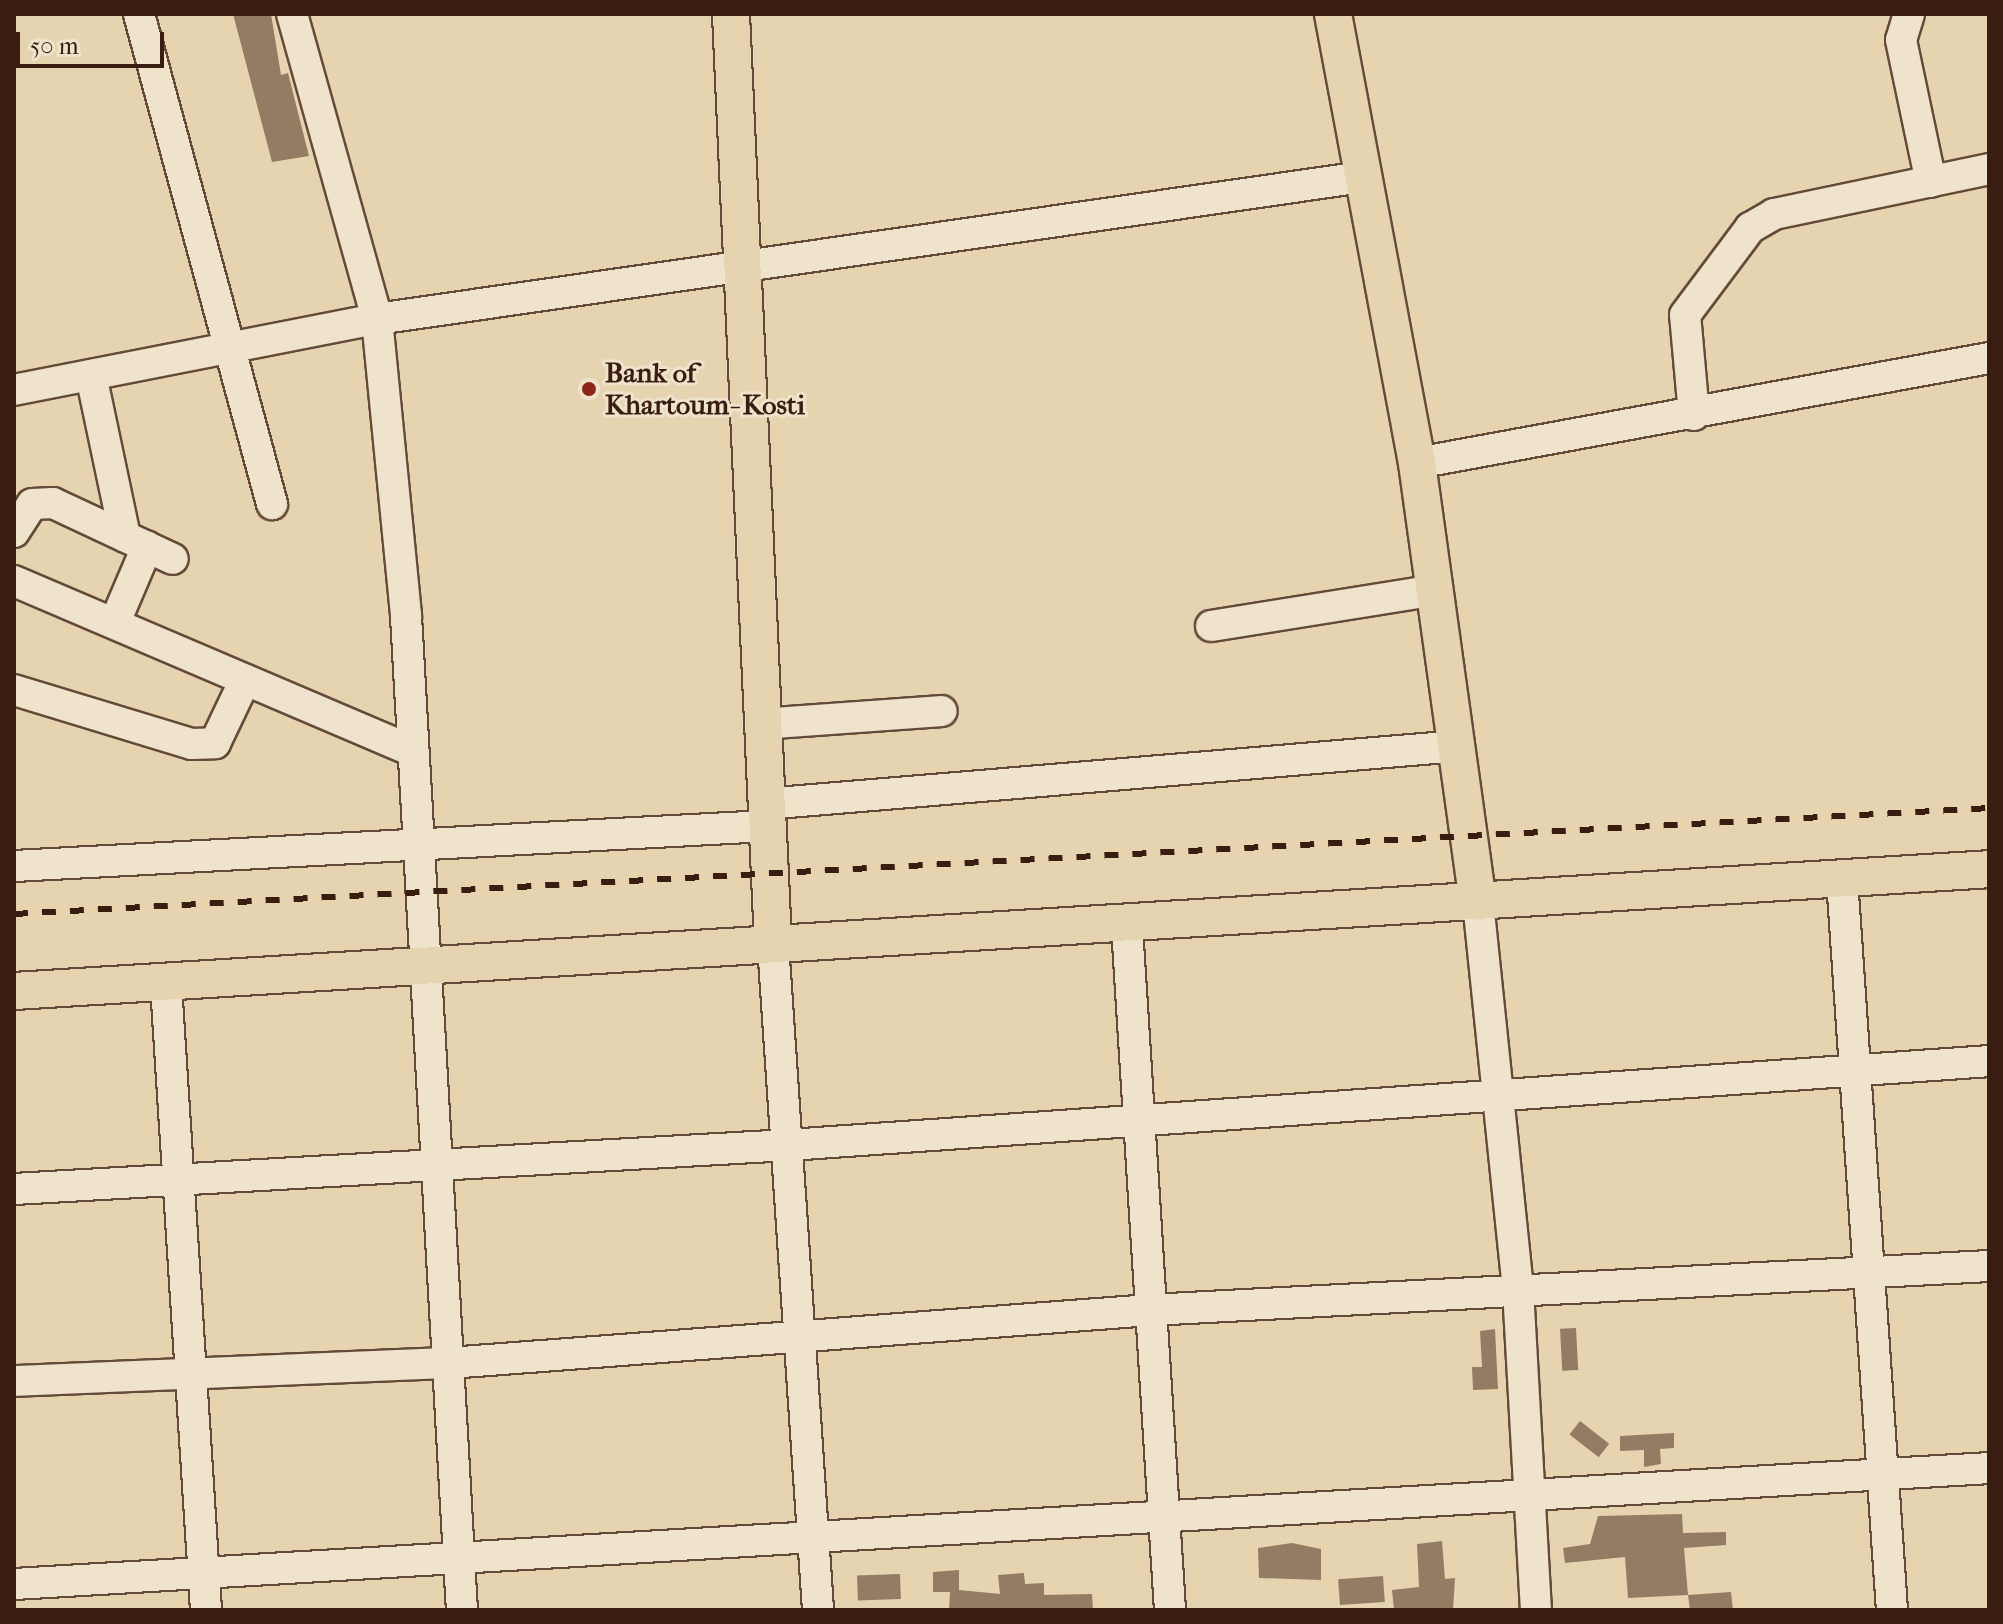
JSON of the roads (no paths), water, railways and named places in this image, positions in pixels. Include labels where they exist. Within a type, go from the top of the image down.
[{"type":"main road","points":[[731,14],[737,268],[773,944]]},
{"type":"main road","points":[[1333,14],[1417,463],[1459,746],[1478,902]]},
{"type":"main road","points":[[14,991],[422,970],[773,944],[1127,927],[1989,869]]},
{"type":"street","points":[[139,14],[225,348],[272,504]]},
{"type":"street","points":[[292,14],[377,319],[412,751],[422,970],[439,1162],[462,1610]]},
{"type":"street","points":[[1909,14],[1901,40],[1931,182]]},
{"type":"street","points":[[1694,415],[1685,315],[1736,241],[1774,214],[1989,169]]},
{"type":"street","points":[[14,390],[377,319],[1362,177]]},
{"type":"street","points":[[1417,463],[1694,415],[1989,358]]},
{"type":"street","points":[[91,375],[149,547],[115,622]]},
{"type":"street","points":[[14,532],[32,504],[53,503],[149,547]]},
{"type":"street","points":[[14,581],[412,751]]},
{"type":"street","points":[[1211,626],[1436,590]]},
{"type":"street","points":[[14,690],[203,744],[215,743],[227,727],[245,680]]},
{"type":"street","points":[[761,724],[942,711]]},
{"type":"street","points":[[14,866],[417,850],[1459,746]]},
{"type":"street","points":[[1842,879],[1892,1610]]},
{"type":"street","points":[[1478,902],[1518,1289],[1536,1610]]},
{"type":"street","points":[[1127,927],[1170,1610]]},
{"type":"street","points":[[773,944],[789,1145],[797,1340],[818,1610]]},
{"type":"street","points":[[166,985],[206,1610]]},
{"type":"street","points":[[14,1189],[439,1162],[789,1145],[1989,1061]]},
{"type":"street","points":[[14,1381],[449,1363],[797,1340],[1150,1310],[1989,1266]]},
{"type":"street","points":[[14,1584],[459,1561],[812,1537],[1989,1468]]},
{"type":"railway","points":[[14,914],[1989,808]]},
{"type":"place","name":"Bank of Khartoum- Kosti","points":[[589,389]]}]
